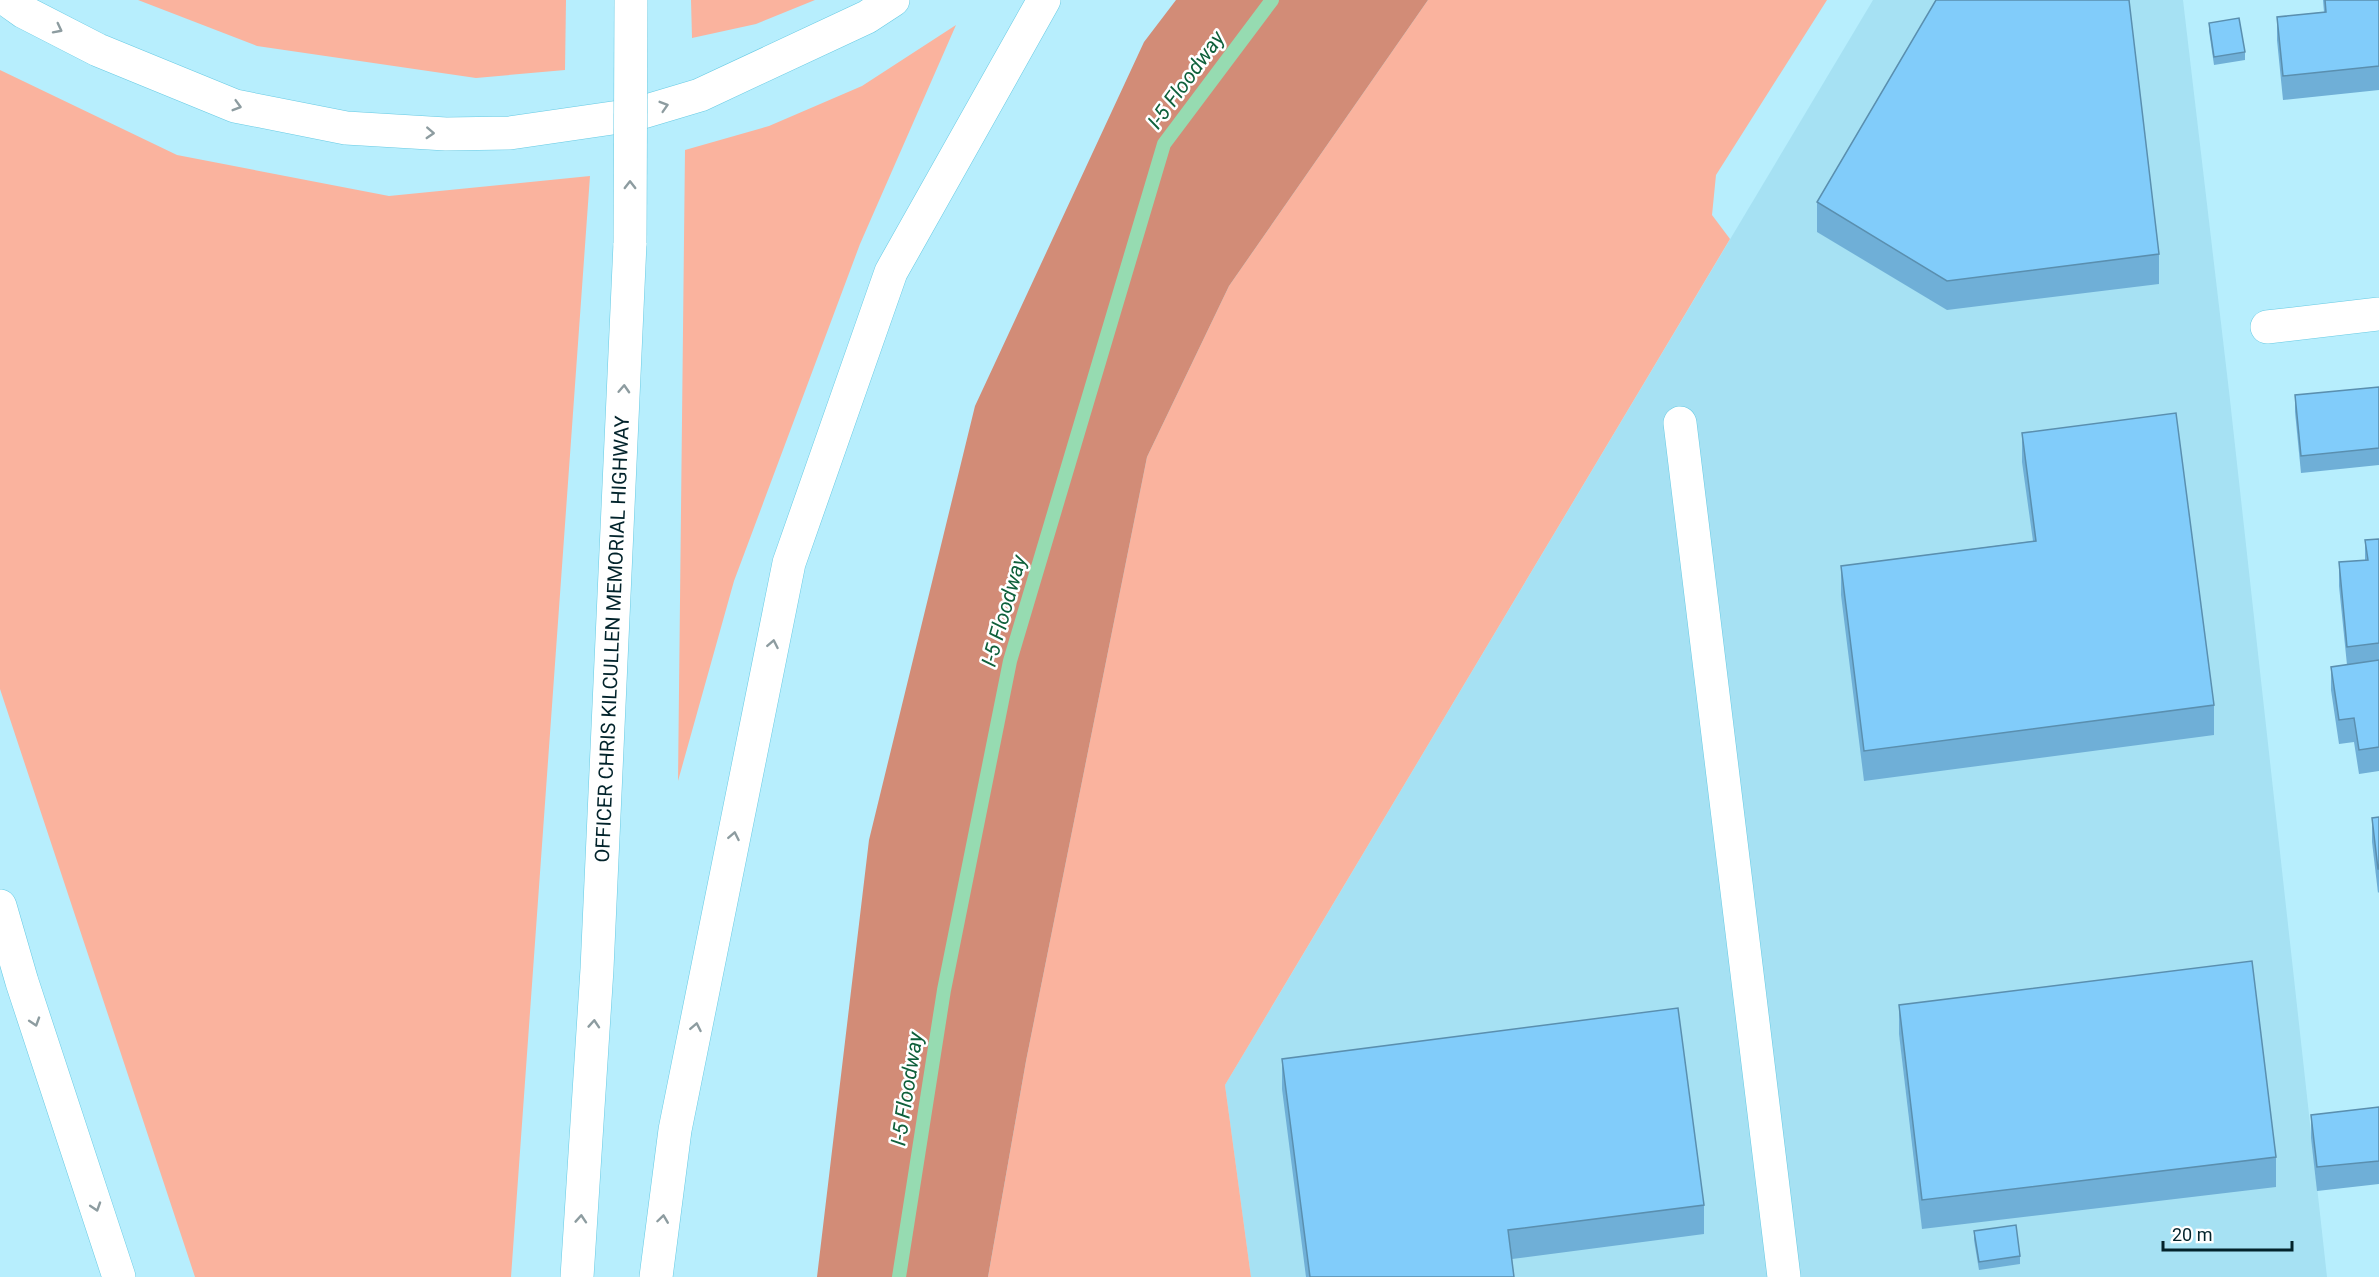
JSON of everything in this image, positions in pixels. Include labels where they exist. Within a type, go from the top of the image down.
[{"type":"main road","points":[[8,0],[24,12],[98,50],[235,106],[346,128],[446,134],[510,133],[633,115],[700,95],[867,17],[892,0]]},
{"type":"main road","name":"OFFICER CHRIS KILCULLEN MEMORIAL HIGHWAY","points":[[578,1277],[597,969],[630,243],[631,0]]},
{"type":"main road","points":[[656,1277],[675,1130],[789,563],[891,272],[1044,0]]},
{"type":"main road","points":[[2267,327],[2379,314]]},
{"type":"main road","points":[[1680,423],[1784,1277]]},
{"type":"main road","points":[[0,906],[22,982],[119,1277]]},
{"type":"main road","points":[[0,930],[22,982]]},
{"type":"shaded area","points":[[138,0],[566,0],[565,70],[476,78],[257,46]]},
{"type":"shaded area","points":[[691,0],[815,0],[756,24],[692,38]]},
{"type":"shaded area","points":[[1176,0],[1428,0],[1229,286],[1147,457],[1026,1061],[988,1277],[817,1277],[869,840],[975,406],[1144,42]]},
{"type":"shaded area","points":[[1428,0],[1827,0],[1716,175],[1712,215],[1730,239],[1225,1085],[1251,1277],[988,1277],[1026,1061],[1147,457],[1229,286]]},
{"type":"shaded area","points":[[1873,0],[2183,0],[2229,391],[2327,1277],[1251,1277],[1225,1085]]},
{"type":"shaded area","points":[[956,25],[860,244],[734,581],[678,781],[685,150],[769,126],[862,86]]},
{"type":"shaded area","points":[[0,70],[177,155],[389,196],[590,176],[511,1277],[195,1277],[0,689]]},
{"type":"building","points":[[1936,0],[2129,0],[2159,254],[1947,281],[1817,202]]},
{"type":"building","points":[[2325,0],[2379,0],[2379,66],[2283,76],[2277,17],[2326,12]]},
{"type":"building","points":[[2239,18],[2245,52],[2214,57],[2209,23]]},
{"type":"building","points":[[2379,387],[2379,448],[2301,456],[2295,395]]},
{"type":"building","points":[[2176,413],[2214,705],[1864,751],[1841,566],[2036,541],[2022,433]]},
{"type":"building","points":[[2379,539],[2379,643],[2347,647],[2339,562],[2368,560],[2365,540]]},
{"type":"building","points":[[2379,660],[2379,747],[2359,750],[2354,718],[2339,720],[2331,667]]},
{"type":"building","points":[[2379,817],[2379,869],[2378,869],[2372,818]]},
{"type":"building","points":[[2252,961],[2276,1157],[1922,1200],[1899,1005]]},
{"type":"building","points":[[1678,1008],[1704,1205],[1508,1230],[1514,1277],[1310,1277],[1282,1059]]},
{"type":"building","points":[[2379,1107],[2379,1161],[2317,1167],[2311,1115]]},
{"type":"building","points":[[2016,1225],[2020,1256],[1979,1262],[1974,1231]]},
{"type":"waterway","name":"I-5 Floodway","points":[[899,1277],[944,990],[1010,661],[1164,144],[1272,0]]}]
